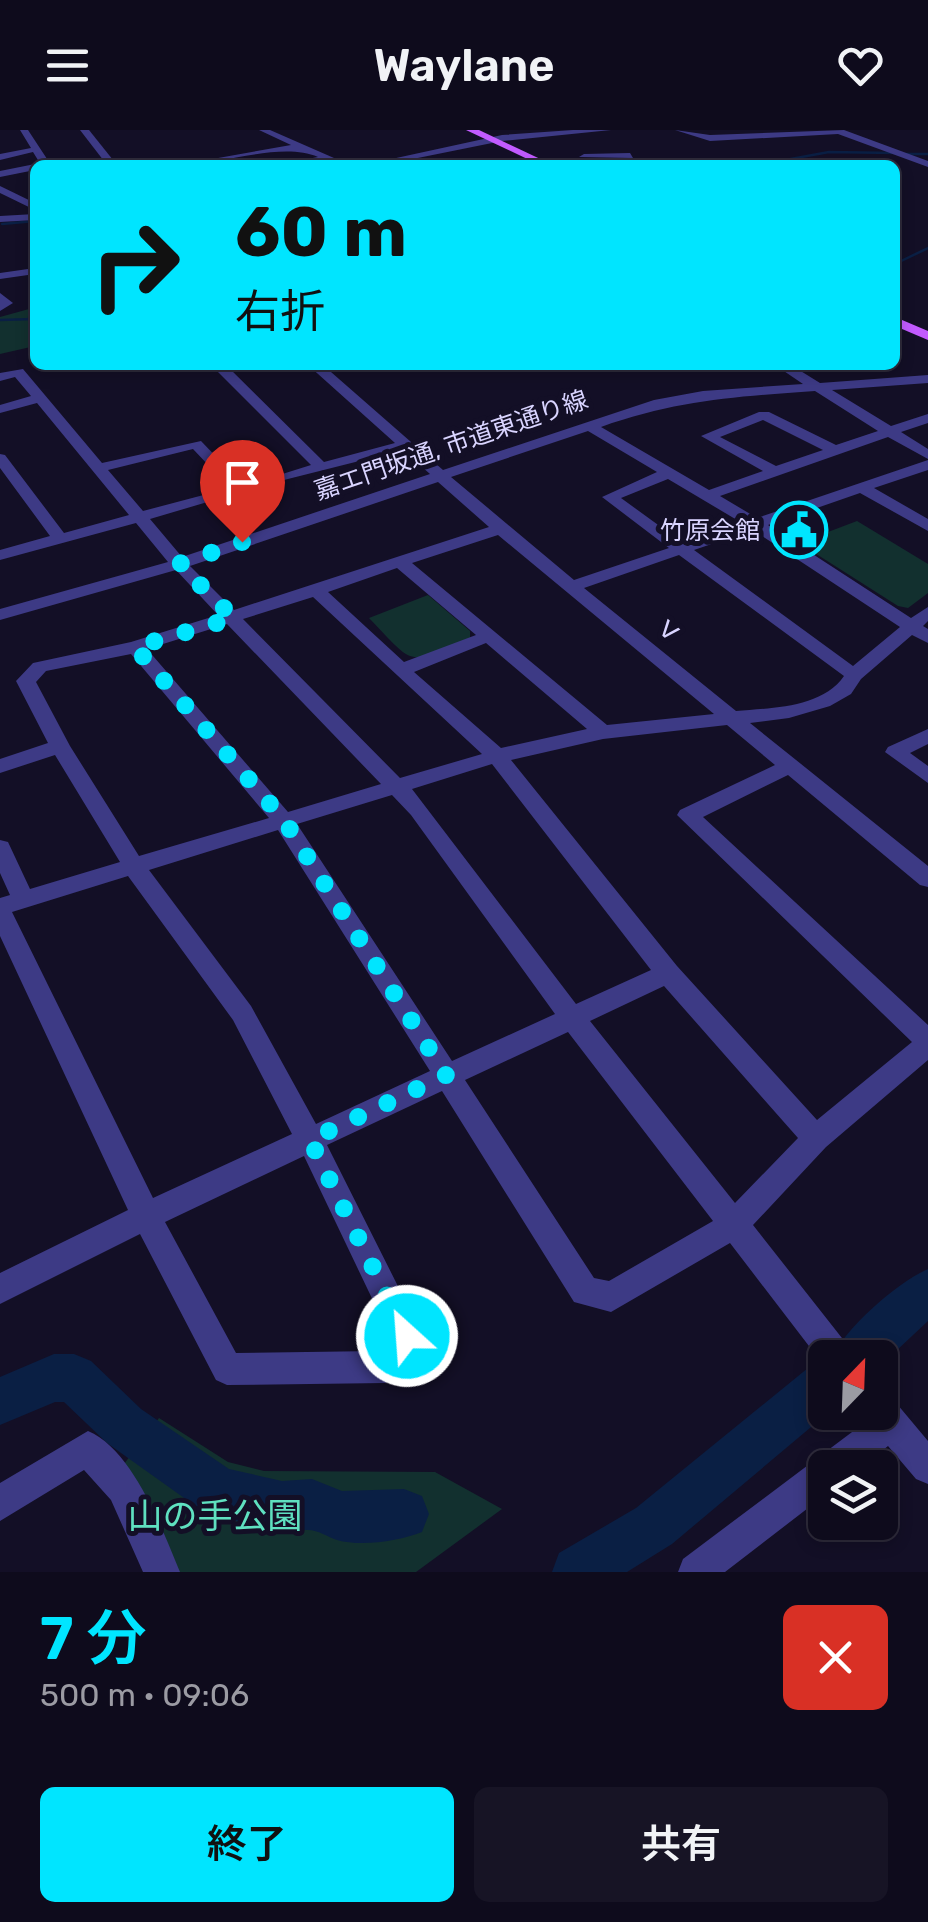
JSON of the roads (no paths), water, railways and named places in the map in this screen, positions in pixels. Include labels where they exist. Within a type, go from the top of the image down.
[{"type":"main road","points":[[471,130],[536,160]]},
{"type":"main road","points":[[900,324],[928,336]]},
{"type":"street","points":[[84,130],[108,160]]},
{"type":"street","points":[[263,130],[332,160]]},
{"type":"street","points":[[394,160],[492,140],[609,130],[634,160]]},
{"type":"street","points":[[679,130],[710,138],[838,130],[928,164]]},
{"type":"street","points":[[566,132],[585,160]]},
{"type":"street","points":[[14,139],[26,133],[40,160]]},
{"type":"street","points":[[215,160],[301,146]]},
{"type":"street","points":[[0,157],[36,149]]},
{"type":"street","points":[[595,160],[630,156]]},
{"type":"street","points":[[314,160],[327,158]]},
{"type":"street","points":[[0,174],[30,168]]},
{"type":"street","points":[[0,189],[30,205]]},
{"type":"street","points":[[22,200],[30,199]]},
{"type":"street","points":[[0,220],[30,217]]},
{"type":"street","points":[[0,276],[30,272]]},
{"type":"street","points":[[0,297],[7,303],[0,307]]},
{"type":"street","points":[[224,370],[321,467]]},
{"type":"street","name":"ｖ","points":[[322,370],[501,529],[928,878]]},
{"type":"street","points":[[789,370],[928,455]]},
{"type":"street","points":[[0,377],[18,372],[179,564],[419,810],[572,1018],[824,1340]]},
{"type":"street","name":"嘉エ門坂通, 市道東通り線","points":[[0,615],[179,564],[673,399],[928,379]]},
{"type":"street","points":[[0,408],[39,398]]},
{"type":"street","points":[[772,470],[708,436],[764,415],[832,450]]},
{"type":"street","points":[[706,496],[928,418]]},
{"type":"street","points":[[588,425],[757,525],[928,637]]},
{"type":"street","points":[[0,555],[240,490],[196,444],[98,468]]},
{"type":"street","points":[[281,479],[404,445]]},
{"type":"street","points":[[0,458],[60,538]]},
{"type":"street","points":[[572,586],[928,465]]},
{"type":"street","points":[[668,473],[610,497],[854,676]]},
{"type":"street","points":[[862,488],[928,526]]},
{"type":"street","points":[[0,848],[8,906],[146,1216],[227,1370],[384,1367],[407,1336],[310,1140],[242,1013],[134,867],[60,746],[26,681],[40,668],[135,647],[234,618],[501,529]]},
{"type":"street","points":[[400,561],[603,732]]},
{"type":"street","points":[[316,590],[497,756],[668,973],[816,1138]]},
{"type":"street","points":[[8,906],[497,756],[603,732],[789,712],[823,702],[844,690],[854,676],[928,612]]},
{"type":"street","points":[[402,670],[490,636]]},
{"type":"street","points":[[135,647],[284,820],[585,1291],[611,1297],[733,1225],[816,1138],[928,1043],[688,815],[790,766]]},
{"type":"street","points":[[928,736],[895,752],[928,776]]},
{"type":"street","points":[[0,766],[60,746]]},
{"type":"street","points":[[0,1289],[146,1216],[668,973]]},
{"type":"street","points":[[851,1450],[871,1430]]},
{"type":"street","points":[[896,1430],[928,1467]]},
{"type":"street","points":[[0,1503],[88,1448],[123,1488],[162,1572]]},
{"type":"street","points":[[696,1572],[808,1486]]},
{"type":"waterway","points":[[785,160],[829,152],[895,153]]},
{"type":"waterway","points":[[906,154],[928,154]]},
{"type":"waterway","points":[[2,224],[30,221]]},
{"type":"waterway","points":[[900,262],[928,248]]},
{"type":"waterway","points":[[0,320],[29,319]]},
{"type":"waterway","points":[[875,1340],[928,1291]]},
{"type":"waterway","points":[[0,1401],[54,1378],[74,1378],[124,1426],[219,1492],[282,1506],[312,1504],[342,1516],[404,1514]]},
{"type":"waterway","points":[[578,1572],[654,1526],[808,1399]]},
{"type":"place","name":"竹原会館","points":[[799,530]]},
{"type":"park label","name":"山の手公園","points":[[215,1516]]}]
